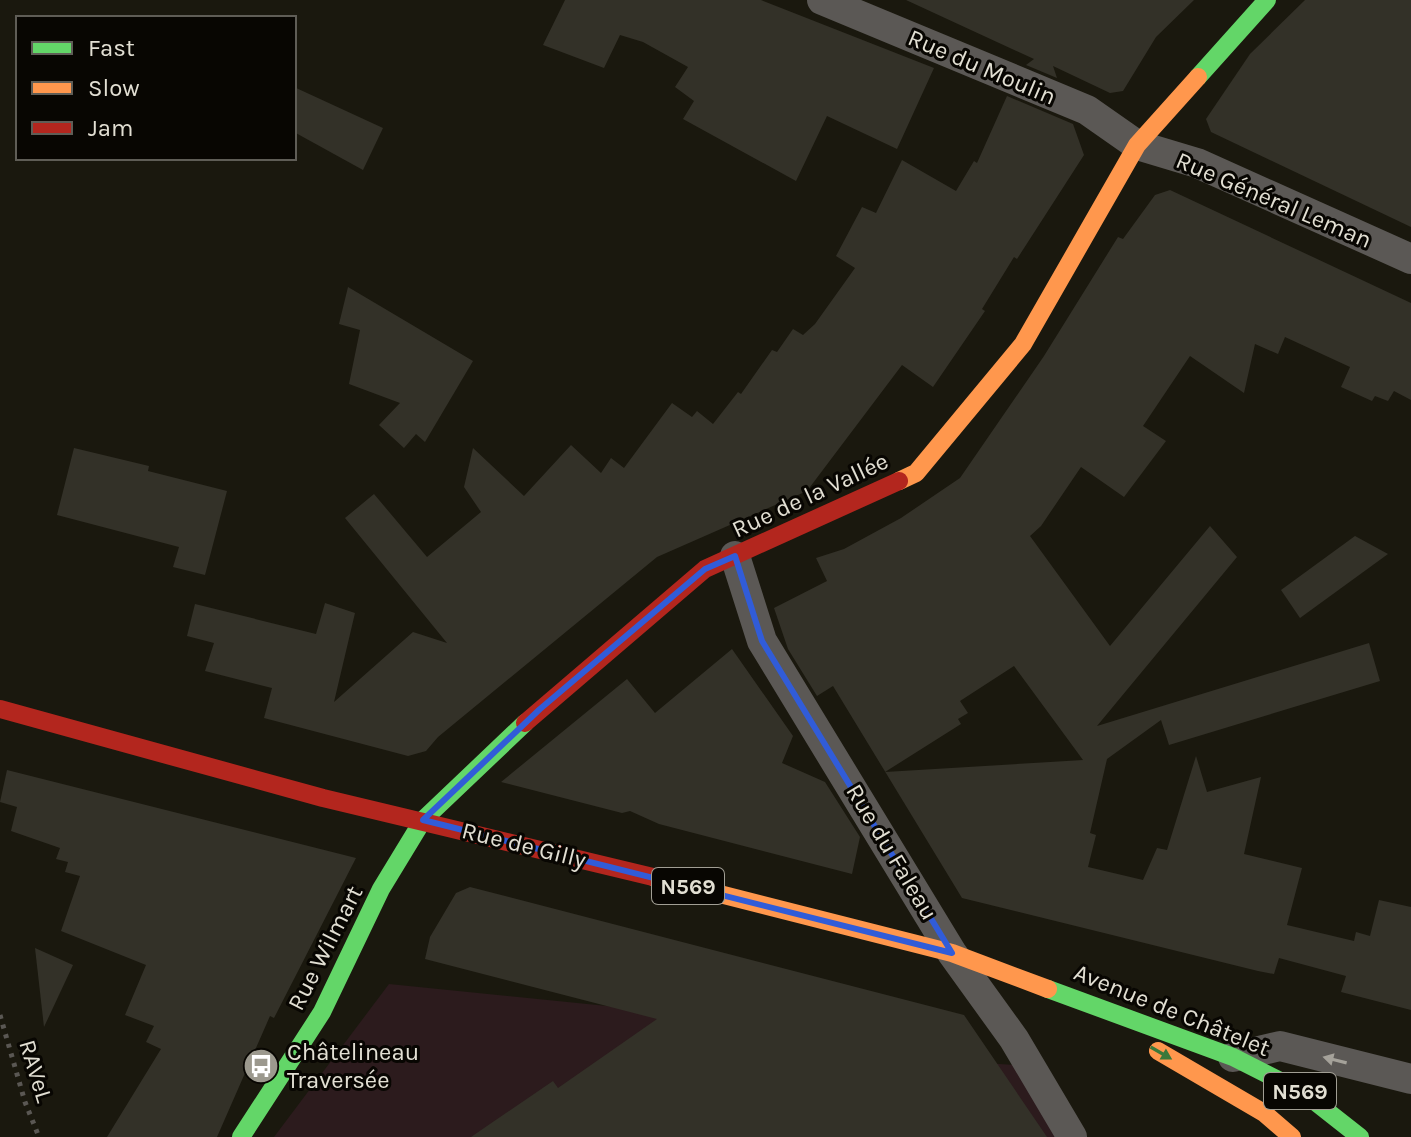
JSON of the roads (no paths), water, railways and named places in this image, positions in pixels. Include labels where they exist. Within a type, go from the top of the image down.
[{"type":"main road","name":"Rue de la Vallée","points":[[423,820],[587,669],[705,569],[916,473],[1023,344],[1137,145],[1267,0]]},
{"type":"main road","name":"Rue de Gilly","points":[[0,709],[323,798],[423,820],[952,953],[1046,985]]},
{"type":"main road","name":"Rue Wilmart","points":[[241,1137],[322,1012],[381,889],[423,820]]},
{"type":"main road","name":"Avenue de Châtelet","points":[[1046,985],[1233,1057],[1304,1093],[1360,1137]]},
{"type":"main road","name":"Avenue de Châtelet","points":[[1046,985],[1264,1113],[1292,1137]]},
{"type":"street","name":"Rue du Moulin","points":[[822,0],[1087,110],[1137,145]]},
{"type":"street","name":"Rue Général Leman","points":[[1137,145],[1197,163],[1411,259]]},
{"type":"street","name":"Rue du Faleau","points":[[735,556],[762,641],[952,953],[1014,1039],[1072,1137]]},
{"type":"street","points":[[1233,1057],[1280,1046],[1411,1079]]},
{"type":"place","name":"Châtelineau Traversée","points":[[261,1066]]}]
